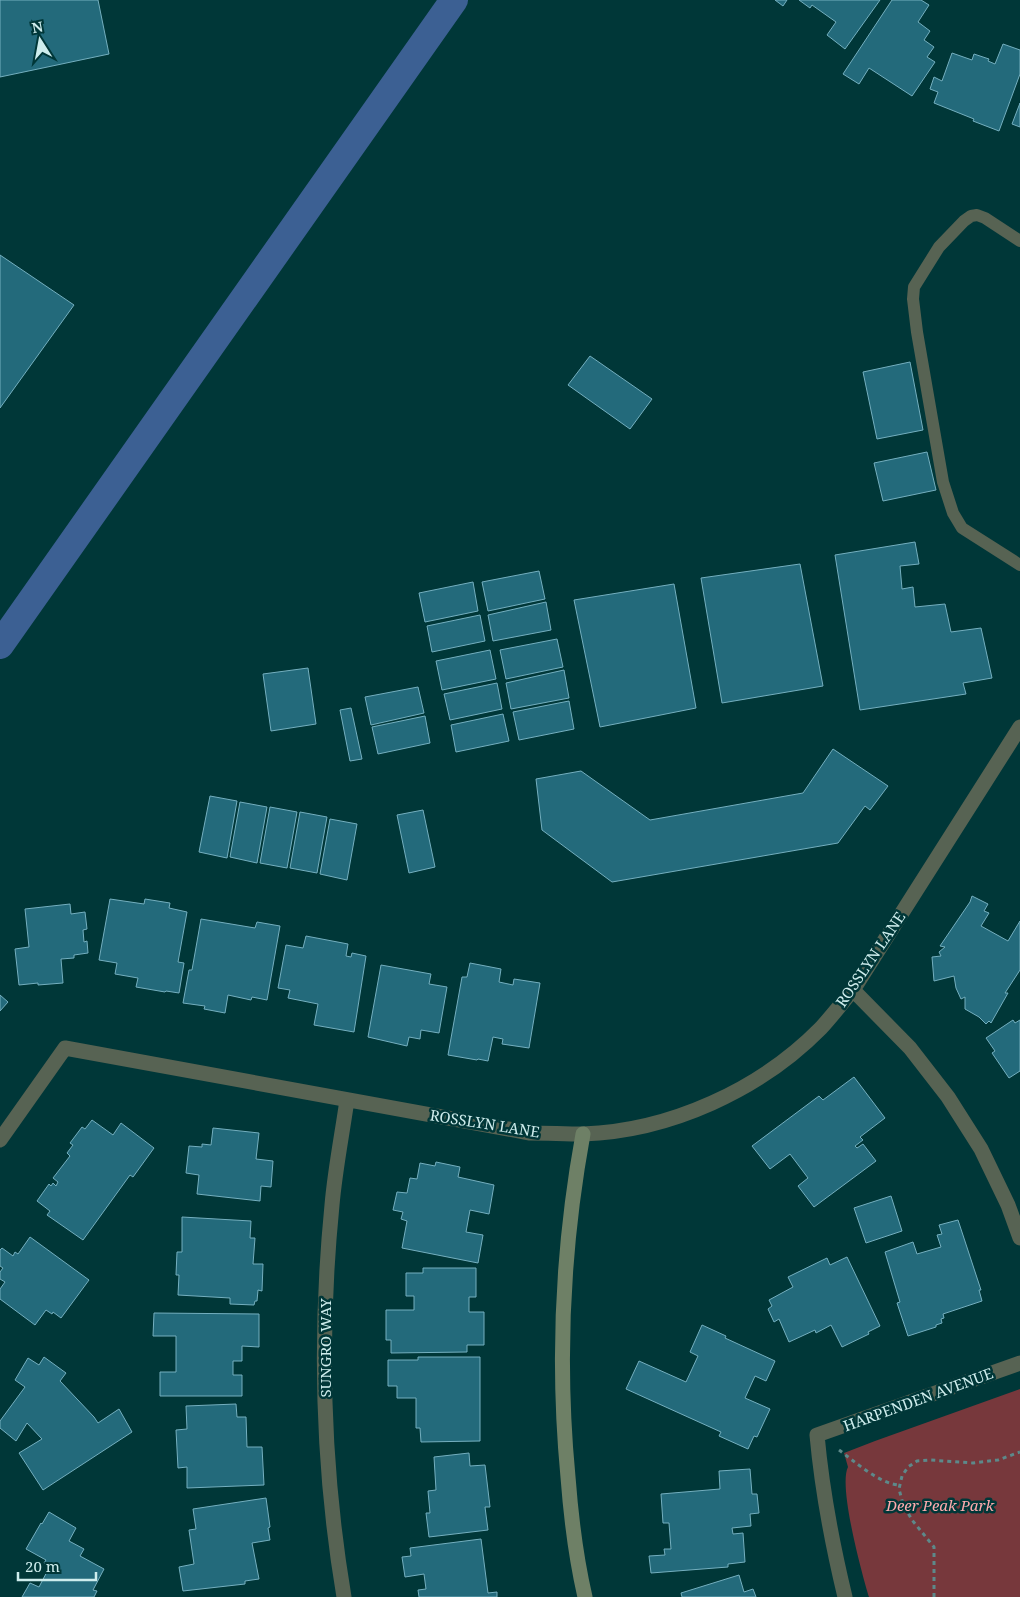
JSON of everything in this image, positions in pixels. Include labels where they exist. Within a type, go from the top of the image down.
[{"type":"street","name":"ROSSLYN LANE","points":[[0,1140],[65,1048],[530,1133],[583,1134],[612,1131],[655,1123],[696,1110],[741,1088],[783,1061],[820,1028],[852,990],[1020,726]]},
{"type":"street","points":[[852,990],[910,1048],[948,1097],[980,1149],[1008,1205],[1020,1238]]},
{"type":"street","name":"SUNGRO WAY","points":[[344,1597],[336,1551],[328,1476],[324,1377],[324,1302],[332,1203],[347,1100]]},
{"type":"street","points":[[583,1134],[575,1179],[565,1261],[561,1344],[563,1427],[570,1500],[585,1597]]},
{"type":"street","name":"HARPENDEN AVENUE","points":[[817,1435],[1020,1363]]},
{"type":"street","points":[[817,1435],[832,1540],[846,1597]]},
{"type":"lane","points":[[1020,241],[985,218],[977,215],[971,216],[939,247],[914,288],[913,299],[943,482],[953,513],[962,528],[1020,566]]},
{"type":"path","points":[[817,1435],[882,1480],[893,1485],[900,1485]]},
{"type":"path","points":[[934,1597],[934,1547],[912,1520],[903,1504],[899,1489],[902,1476],[908,1467],[916,1461],[930,1460],[973,1464],[998,1460],[1020,1452]]},
{"type":"green space","name":"Deer Peak Park","points":[[1020,1389],[1020,1597],[869,1597],[848,1510],[846,1477],[848,1467],[844,1453]]},
{"type":"building","points":[[0,0],[98,0],[109,54],[0,77]]},
{"type":"building","points":[[775,0],[787,0],[783,6]]},
{"type":"building","points":[[799,0],[880,0],[845,49],[827,35],[836,22],[812,5],[810,8]]},
{"type":"building","points":[[892,0],[921,0],[929,5],[918,22],[930,31],[924,40],[934,47],[927,57],[935,62],[912,96],[869,68],[859,84],[843,74]]},
{"type":"building","points":[[1003,44],[1020,50],[1020,74],[999,131],[934,103],[938,92],[930,89],[934,77],[942,81],[952,53],[972,60],[974,54],[989,59],[988,61],[995,64]]},
{"type":"building","points":[[1020,103],[1020,127],[1012,124]]},
{"type":"building","points":[[0,255],[74,305],[0,408]]},
{"type":"building","points":[[590,356],[652,399],[630,429],[568,385]]},
{"type":"building","points":[[910,362],[923,430],[877,439],[863,372]]},
{"type":"building","points":[[927,452],[936,490],[883,501],[874,463]]},
{"type":"building","points":[[915,542],[919,564],[900,566],[902,589],[913,587],[915,607],[945,604],[951,632],[981,628],[992,678],[963,683],[966,694],[860,710],[835,555]]},
{"type":"building","points":[[800,564],[823,686],[722,703],[701,578]]},
{"type":"building","points":[[539,571],[545,599],[488,611],[482,582]]},
{"type":"building","points":[[473,582],[478,611],[425,622],[419,593]]},
{"type":"building","points":[[674,584],[696,708],[600,727],[574,600]]},
{"type":"building","points":[[546,602],[551,630],[493,641],[488,615]]},
{"type":"building","points":[[480,615],[485,641],[432,652],[427,626]]},
{"type":"building","points":[[557,639],[563,667],[506,679],[500,650]]},
{"type":"building","points":[[490,650],[496,679],[442,690],[436,661]]},
{"type":"building","points":[[308,668],[316,724],[271,731],[263,674]]},
{"type":"building","points":[[564,670],[569,698],[511,709],[506,683]]},
{"type":"building","points":[[497,683],[502,709],[450,720],[444,694]]},
{"type":"building","points":[[418,687],[424,713],[371,725],[365,697]]},
{"type":"building","points":[[569,701],[574,729],[519,740],[513,712]]},
{"type":"building","points":[[351,708],[362,759],[350,761],[340,710]]},
{"type":"building","points":[[503,714],[509,741],[456,752],[451,725]]},
{"type":"building","points":[[425,716],[430,743],[378,754],[372,727]]},
{"type":"building","points":[[833,749],[888,786],[870,810],[865,806],[838,843],[612,882],[542,830],[536,779],[581,771],[650,820],[803,793]]},
{"type":"building","points":[[210,796],[237,801],[227,858],[199,852]]},
{"type":"building","points":[[240,802],[267,807],[257,863],[230,857]]},
{"type":"building","points":[[270,807],[297,812],[287,868],[260,863]]},
{"type":"building","points":[[423,810],[435,867],[409,873],[397,815]]},
{"type":"building","points":[[300,812],[327,817],[317,873],[290,868]]},
{"type":"building","points":[[330,819],[357,824],[347,880],[320,874]]},
{"type":"building","points":[[972,896],[988,904],[984,911],[989,913],[981,926],[1008,941],[1020,921],[1020,970],[1005,993],[1008,993],[991,1023],[989,1021],[986,1024],[979,1017],[965,1009],[965,997],[961,999],[956,988],[954,976],[934,981],[932,957],[941,956],[939,952],[945,947],[940,946],[970,902]]},
{"type":"building","points":[[110,899],[144,904],[145,899],[170,903],[169,908],[187,912],[178,962],[184,963],[179,993],[136,987],[138,978],[115,974],[117,963],[99,960]]},
{"type":"building","points":[[70,904],[71,914],[85,912],[87,929],[83,930],[84,942],[87,941],[88,953],[74,955],[74,958],[61,959],[63,983],[19,985],[15,949],[29,947],[25,909]]},
{"type":"building","points":[[201,919],[255,928],[257,922],[280,926],[267,1000],[252,997],[251,1000],[228,995],[225,1013],[204,1009],[205,1006],[183,1003],[189,970],[192,970]]},
{"type":"building","points":[[306,936],[348,944],[346,956],[351,957],[352,953],[366,956],[354,1032],[314,1025],[318,1004],[288,998],[290,990],[278,988],[286,945],[303,948]]},
{"type":"building","points":[[470,963],[501,969],[499,982],[513,985],[514,979],[540,983],[529,1048],[502,1044],[503,1039],[493,1037],[488,1061],[448,1055],[462,977],[467,977]]},
{"type":"building","points":[[381,965],[431,974],[429,984],[447,987],[439,1033],[421,1030],[420,1039],[409,1037],[407,1046],[368,1037]]},
{"type":"building","points":[[0,995],[8,1002],[0,1011]]},
{"type":"building","points":[[1013,1020],[1015,1023],[1020,1020],[1020,1071],[1009,1078],[992,1053],[995,1051],[986,1038]]},
{"type":"building","points":[[854,1077],[885,1118],[860,1137],[863,1140],[855,1146],[857,1148],[863,1144],[876,1161],[814,1207],[798,1186],[808,1178],[790,1154],[770,1169],[752,1146],[819,1096],[823,1100]]},
{"type":"building","points":[[92,1120],[113,1135],[121,1123],[154,1148],[133,1177],[130,1175],[83,1240],[47,1215],[50,1211],[37,1201],[49,1184],[51,1186],[53,1183],[56,1186],[58,1182],[53,1178],[70,1156],[67,1153],[73,1145],[70,1143],[82,1127],[85,1129]]},
{"type":"building","points":[[213,1128],[259,1133],[256,1159],[273,1161],[271,1187],[261,1186],[260,1201],[197,1194],[199,1175],[186,1173],[189,1146],[202,1147],[202,1144],[211,1145]]},
{"type":"building","points":[[436,1162],[460,1167],[458,1177],[494,1185],[489,1214],[470,1210],[466,1232],[483,1235],[478,1263],[402,1248],[407,1221],[401,1219],[403,1212],[393,1210],[397,1192],[407,1193],[410,1178],[417,1179],[420,1163],[435,1166]]},
{"type":"building","points":[[891,1196],[902,1231],[866,1243],[854,1208]]},
{"type":"building","points":[[182,1217],[251,1221],[250,1238],[255,1238],[253,1264],[263,1264],[262,1291],[258,1290],[257,1301],[255,1301],[254,1305],[230,1304],[230,1298],[178,1295],[179,1275],[176,1275],[177,1252],[182,1252]]},
{"type":"building","points":[[958,1220],[981,1290],[979,1290],[982,1301],[943,1314],[942,1323],[936,1325],[936,1327],[908,1336],[897,1303],[900,1302],[885,1252],[913,1242],[917,1254],[941,1247],[937,1235],[942,1234],[939,1225]]},
{"type":"building","points":[[30,1237],[89,1280],[61,1318],[53,1312],[52,1314],[46,1310],[35,1325],[0,1299],[0,1289],[5,1282],[0,1279],[0,1272],[3,1268],[0,1266],[0,1250],[2,1248],[13,1256],[15,1252],[18,1254]]},
{"type":"building","points":[[847,1257],[880,1326],[868,1332],[869,1334],[842,1347],[831,1325],[816,1333],[815,1330],[789,1342],[779,1319],[774,1322],[768,1309],[772,1306],[769,1300],[793,1287],[788,1277],[827,1258],[830,1265]]},
{"type":"building","points":[[423,1268],[476,1268],[476,1297],[469,1297],[469,1312],[484,1312],[484,1345],[467,1345],[467,1352],[391,1353],[391,1340],[386,1340],[386,1310],[414,1310],[414,1296],[406,1296],[406,1273],[423,1273]]},
{"type":"building","points":[[154,1313],[259,1314],[259,1347],[242,1346],[242,1361],[233,1361],[233,1375],[242,1375],[242,1396],[160,1396],[160,1372],[176,1372],[176,1336],[153,1336]]},
{"type":"building","points":[[702,1325],[775,1361],[766,1381],[755,1376],[745,1398],[770,1409],[757,1437],[754,1436],[748,1449],[719,1436],[721,1432],[626,1389],[639,1361],[686,1382],[698,1356],[690,1352]]},
{"type":"building","points":[[44,1357],[66,1373],[60,1381],[98,1423],[119,1409],[132,1432],[43,1490],[19,1453],[42,1439],[27,1423],[16,1441],[0,1428],[0,1421],[25,1387],[15,1380],[28,1358],[39,1365]]},
{"type":"building","points":[[418,1357],[480,1357],[480,1441],[421,1442],[420,1428],[416,1428],[416,1398],[397,1398],[397,1386],[388,1386],[388,1360],[418,1360]]},
{"type":"building","points":[[236,1404],[237,1417],[246,1417],[247,1447],[262,1447],[264,1485],[187,1488],[187,1467],[178,1468],[176,1430],[187,1429],[186,1406]]},
{"type":"building","points":[[469,1453],[470,1466],[485,1465],[490,1507],[485,1507],[488,1530],[429,1537],[426,1513],[430,1513],[428,1491],[436,1490],[434,1457]]},
{"type":"building","points":[[750,1469],[752,1494],[757,1494],[759,1513],[750,1514],[751,1526],[732,1528],[733,1534],[743,1533],[745,1562],[728,1564],[728,1567],[651,1573],[649,1556],[665,1555],[664,1549],[671,1549],[669,1523],[663,1523],[661,1494],[720,1489],[719,1471]]},
{"type":"building","points":[[266,1498],[270,1540],[252,1543],[259,1579],[245,1581],[245,1584],[183,1591],[179,1567],[194,1564],[189,1530],[196,1529],[193,1509]]},
{"type":"building","points":[[49,1512],[76,1528],[69,1541],[84,1549],[80,1556],[104,1569],[93,1590],[97,1591],[94,1597],[22,1597],[30,1583],[39,1587],[50,1566],[44,1563],[46,1560],[26,1549]]},
{"type":"building","points":[[481,1539],[488,1593],[497,1592],[497,1597],[419,1597],[418,1590],[426,1589],[424,1574],[405,1577],[402,1557],[411,1556],[410,1548]]},
{"type":"building","points":[[739,1575],[744,1592],[753,1589],[756,1597],[682,1597],[681,1593]]},
{"type":"waterway","points":[[0,645],[454,0]]}]
